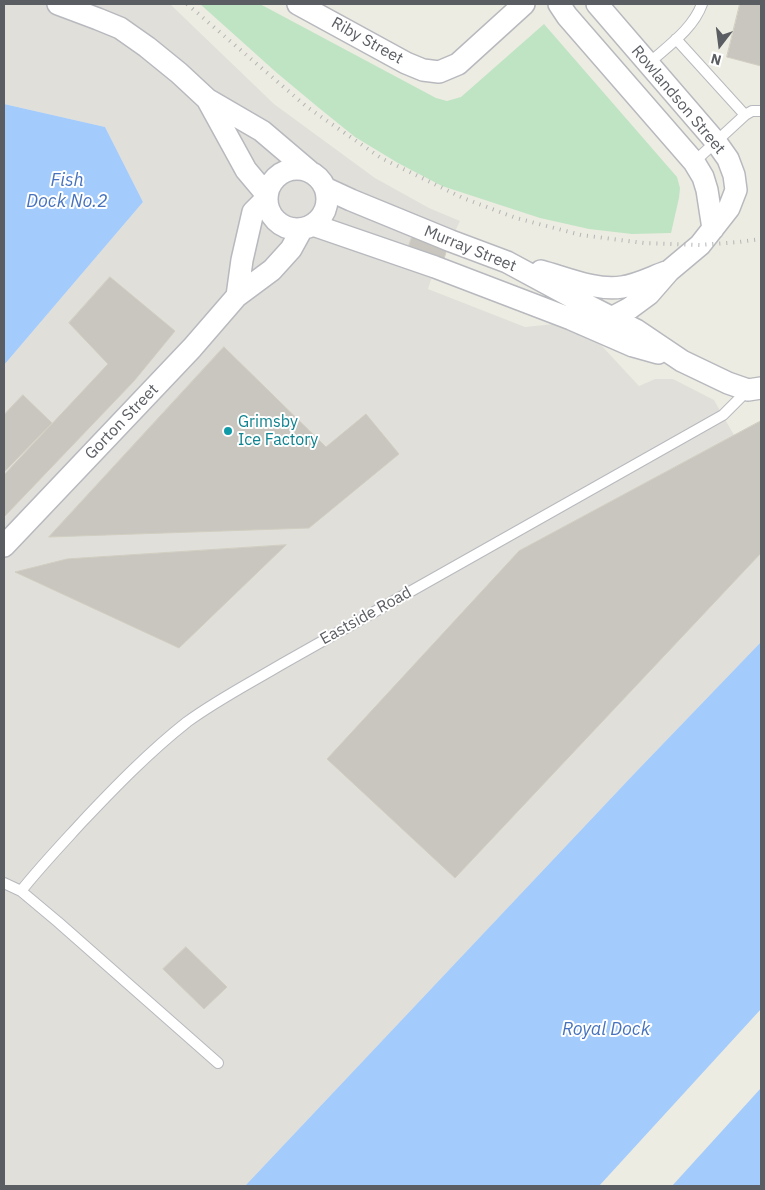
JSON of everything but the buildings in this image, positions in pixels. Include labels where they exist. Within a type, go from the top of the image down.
[{"type":"street","points":[[58,4],[120,28],[147,47],[207,99],[262,131],[316,175],[322,181],[328,196],[327,205],[320,220],[307,227],[293,229],[284,227],[277,222],[268,207],[267,197],[270,186],[275,178],[282,173],[300,169],[309,171]]},
{"type":"street","name":"Riby Street","points":[[298,4],[406,63],[423,70],[439,72],[458,64],[524,4]]},
{"type":"street","name":"Rowlandson Street","points":[[559,4],[567,16],[694,162],[703,177],[707,190],[713,229]]},
{"type":"street","name":"Rowlandson Street","points":[[582,324],[611,318],[630,308],[649,294],[668,271],[700,245],[729,208],[736,190],[734,175],[728,159],[716,142],[597,4]]},
{"type":"street","points":[[207,99],[246,170],[267,197]]},
{"type":"street","name":"Murray Street","points":[[325,188],[508,262],[611,318]]},
{"type":"street","points":[[237,296],[242,260],[253,212],[267,197]]},
{"type":"street","name":"Murray Street","points":[[307,227],[435,267],[582,324]]},
{"type":"street","name":"Gorton Street","points":[[4,546],[192,348],[237,296],[272,270],[307,227]]},
{"type":"street","name":"Rowlandson Street","points":[[508,262],[605,288],[622,287],[638,283],[668,271]]},
{"type":"street","name":"Eastside Road","points":[[611,318],[636,330],[682,361],[728,384],[755,389]]},
{"type":"street","name":"Eastside Road","points":[[582,324],[633,346],[682,361]]},
{"type":"lane","points":[[649,63],[691,24],[702,4]]},
{"type":"lane","points":[[676,39],[745,115]]},
{"type":"lane","points":[[694,162],[745,115],[752,111],[761,111]]},
{"type":"lane","name":"Eastside Road","points":[[21,891],[96,807],[152,752],[188,722],[290,659],[723,415],[755,389]]},
{"type":"lane","points":[[4,882],[21,891],[58,922],[218,1063]]},
{"type":"shaded area","points":[[4,4],[170,4],[274,104],[375,178],[429,208],[460,221],[448,246],[443,262],[435,267],[428,289],[525,327],[554,324],[601,345],[639,386],[655,379],[673,379],[714,400],[734,435],[761,421],[761,642],[245,1186],[4,1186],[4,365],[143,202],[105,127],[4,104]]},
{"type":"green space","points":[[200,4],[260,4],[436,98],[447,101],[461,97],[544,24],[677,177],[680,188],[679,198],[671,233],[632,234],[589,229],[540,218],[442,186],[398,163],[355,137],[277,73]]},
{"type":"water","name":"Fish Dock No.2","points":[[4,104],[105,127],[143,202],[4,365]]},
{"type":"water","name":"Royal Dock","points":[[761,642],[761,1186],[245,1186],[633,775]]},
{"type":"pier","points":[[761,1009],[761,1088],[672,1186],[599,1186]]},
{"type":"railway","points":[[187,4],[307,107],[381,158],[463,198],[516,218],[581,235],[644,243],[700,245],[761,239]]},
{"type":"place","name":"Grimsby Ice Factory","points":[[228,431]]}]
